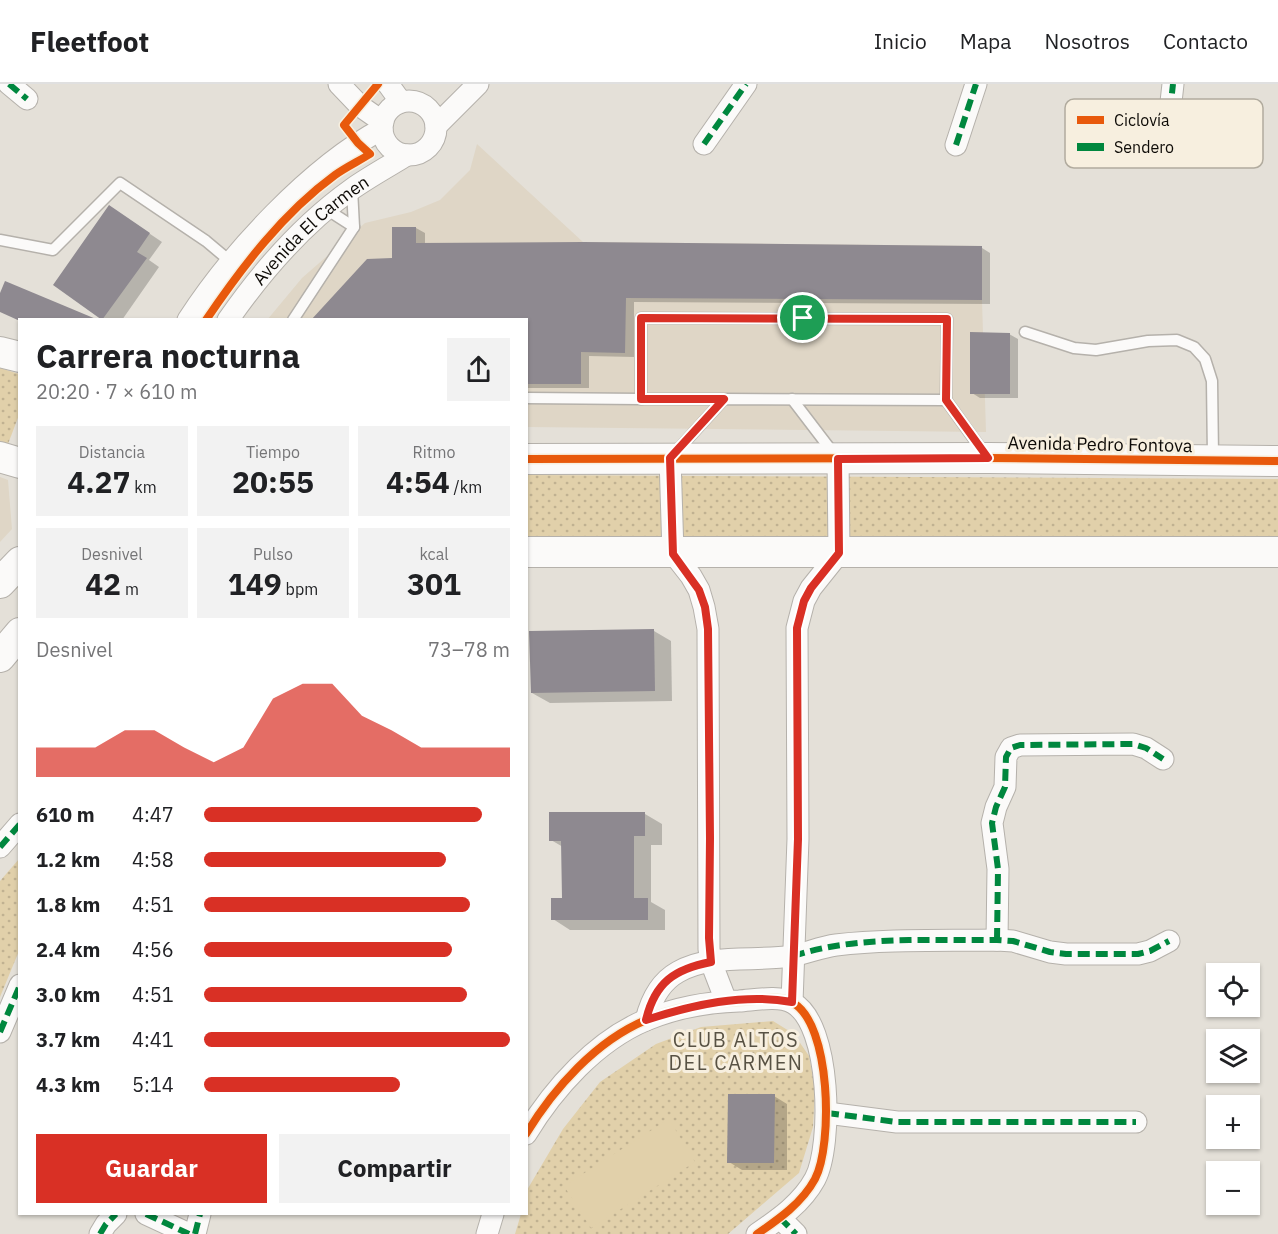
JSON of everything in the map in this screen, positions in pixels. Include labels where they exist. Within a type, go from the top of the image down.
[{"type":"street","points":[[9,84],[27,99]]},
{"type":"street","points":[[339,84],[383,126]]},
{"type":"street","points":[[388,84],[423,105],[430,111],[436,126],[431,144],[416,154],[407,155],[390,147],[384,138],[383,126],[387,114],[407,96]]},
{"type":"street","points":[[436,126],[478,84]]},
{"type":"street","points":[[705,144],[746,84]]},
{"type":"street","points":[[956,145],[976,84]]},
{"type":"street","points":[[1171,99],[1173,84]]},
{"type":"street","name":"Avenida El Carmen","points":[[189,318],[231,262],[263,225],[318,175],[383,126]]},
{"type":"street","name":"Avenida El Carmen","points":[[229,318],[282,251],[326,209],[352,189],[407,155]]},
{"type":"street","points":[[0,352],[18,356]]},
{"type":"street","points":[[0,457],[18,462]]},
{"type":"street","points":[[670,458],[673,554],[699,590],[705,607],[708,629],[709,938],[711,962],[726,1001]]},
{"type":"street","name":"Avenida Pedro Fontova","points":[[528,459],[988,458],[1278,461]]},
{"type":"street","points":[[792,1002],[798,839],[797,628],[804,601],[811,588],[839,553],[838,459]]},
{"type":"street","points":[[528,552],[673,554],[1278,552]]},
{"type":"street","points":[[0,657],[18,635]]},
{"type":"street","points":[[997,940],[998,869],[992,823],[1005,787],[1006,757],[1011,748],[1020,745],[1126,743],[1146,748],[1163,759]]},
{"type":"street","points":[[0,847],[18,826]]},
{"type":"street","points":[[646,1020],[649,1006],[664,983],[675,973],[688,967],[711,962],[793,956],[817,948],[867,942],[997,940],[1013,941],[1050,952],[1066,954],[1138,954],[1160,947],[1169,941]]},
{"type":"street","points":[[0,1032],[18,990]]},
{"type":"street","points":[[528,1127],[563,1085],[601,1048],[646,1020],[692,1007],[726,1001],[769,999],[792,1002],[801,1008],[814,1035],[822,1067],[827,1113],[825,1149],[821,1167],[805,1194],[780,1218],[756,1234]]},
{"type":"street","points":[[827,1113],[897,1122],[1137,1122]]},
{"type":"street","points":[[100,1234],[115,1215]]},
{"type":"street","points":[[148,1215],[189,1234]]},
{"type":"street","points":[[195,1234],[200,1215]]},
{"type":"street","points":[[487,1234],[493,1215]]},
{"type":"street","points":[[780,1218],[796,1234]]},
{"type":"lane","points":[[0,240],[53,250],[120,183],[206,241],[231,262]]},
{"type":"lane","points":[[294,318],[354,227],[352,189]]},
{"type":"lane","points":[[326,209],[354,227]]},
{"type":"lane","points":[[641,399],[641,318],[947,319],[946,400],[988,458]]},
{"type":"lane","points":[[1025,332],[1074,348],[1096,350],[1148,341],[1177,340],[1194,347],[1205,359],[1212,381],[1213,461]]},
{"type":"lane","points":[[528,398],[946,400]]},
{"type":"lane","points":[[670,458],[724,399]]},
{"type":"lane","points":[[792,399],[838,459]]},
{"type":"shaded area","points":[[477,144],[583,242],[982,246],[986,432],[528,427],[528,318],[269,318],[302,278],[365,223],[411,212],[440,200],[470,170]]},
{"type":"shaded area","points":[[0,368],[18,374],[18,418],[8,444],[0,442]]},
{"type":"shaded area","points":[[528,475],[1278,479],[1278,544],[528,542]]},
{"type":"shaded area","points":[[0,477],[8,480],[12,529],[0,542]]},
{"type":"shaded area","points":[[18,860],[18,953],[0,997],[0,881]]},
{"type":"shaded area","points":[[773,1021],[794,1034],[809,1056],[815,1088],[813,1127],[799,1173],[728,1234],[515,1234],[521,1215],[528,1215],[528,1188],[563,1129],[600,1082],[656,1044],[701,1027]]},
{"type":"shaded area","points":[[669,1119],[695,1162],[591,1228],[564,1186]]},
{"type":"building","points":[[109,205],[150,233],[137,252],[147,258],[103,318],[99,318],[53,285]]},
{"type":"building","points":[[392,227],[416,227],[416,243],[583,242],[982,246],[982,300],[626,298],[625,353],[581,352],[581,384],[528,384],[528,318],[313,318],[367,259],[392,258]]},
{"type":"building","points":[[5,281],[94,318],[18,318],[18,320],[0,312],[0,293]]},
{"type":"building","points":[[970,332],[1010,333],[1010,394],[970,394]]},
{"type":"building","points":[[654,629],[655,691],[531,693],[529,631]]},
{"type":"building","points":[[549,812],[645,812],[645,836],[634,836],[634,898],[648,898],[648,920],[551,920],[551,898],[562,898],[561,841],[549,841]]},
{"type":"building","points":[[728,1094],[775,1094],[774,1163],[727,1163]]},
{"type":"marked path","points":[[9,84],[27,99]]},
{"type":"marked path","points":[[704,144],[746,84]]},
{"type":"marked path","points":[[956,145],[976,84]]},
{"type":"marked path","points":[[1171,99],[1173,84]]},
{"type":"marked path","points":[[997,940],[998,869],[992,823],[1005,787],[1006,757],[1011,748],[1020,745],[1133,744],[1146,748],[1163,759]]},
{"type":"marked path","points":[[0,847],[18,826]]},
{"type":"marked path","points":[[793,956],[843,945],[894,940],[1013,941],[1050,952],[1066,954],[1138,954],[1150,951],[1169,941]]},
{"type":"marked path","points":[[0,1032],[18,990]]},
{"type":"marked path","points":[[827,1113],[897,1122],[1136,1122]]},
{"type":"marked path","points":[[100,1234],[115,1215]]},
{"type":"marked path","points":[[148,1215],[189,1234]]},
{"type":"marked path","points":[[195,1234],[200,1215]]},
{"type":"marked path","points":[[780,1218],[796,1234]]},
{"type":"cycle path","points":[[207,318],[264,242],[298,206],[335,175],[370,154],[344,125],[378,84]]},
{"type":"cycle path","points":[[528,459],[988,458],[1278,461]]},
{"type":"cycle path","points":[[528,1131],[563,1083],[593,1053],[610,1040],[646,1020],[692,1006],[716,1003],[759,999],[793,1003],[806,1015],[815,1035],[821,1059],[825,1086],[825,1140],[821,1163],[810,1188],[789,1210],[757,1234]]},
{"type":"district","name":"CLUB ALTOS DEL CARMEN","points":[[736,1050]]},
{"type":"route","points":[[641,318],[803,318],[947,319],[946,400],[988,458],[838,459],[839,553],[811,588],[804,601],[797,628],[798,839],[792,1002],[769,999],[726,1001],[670,1012],[646,1020],[649,1006],[656,994],[675,973],[688,967],[711,962],[709,949],[708,629],[705,607],[699,590],[673,554],[670,458],[724,399],[641,399],[641,318]]}]
